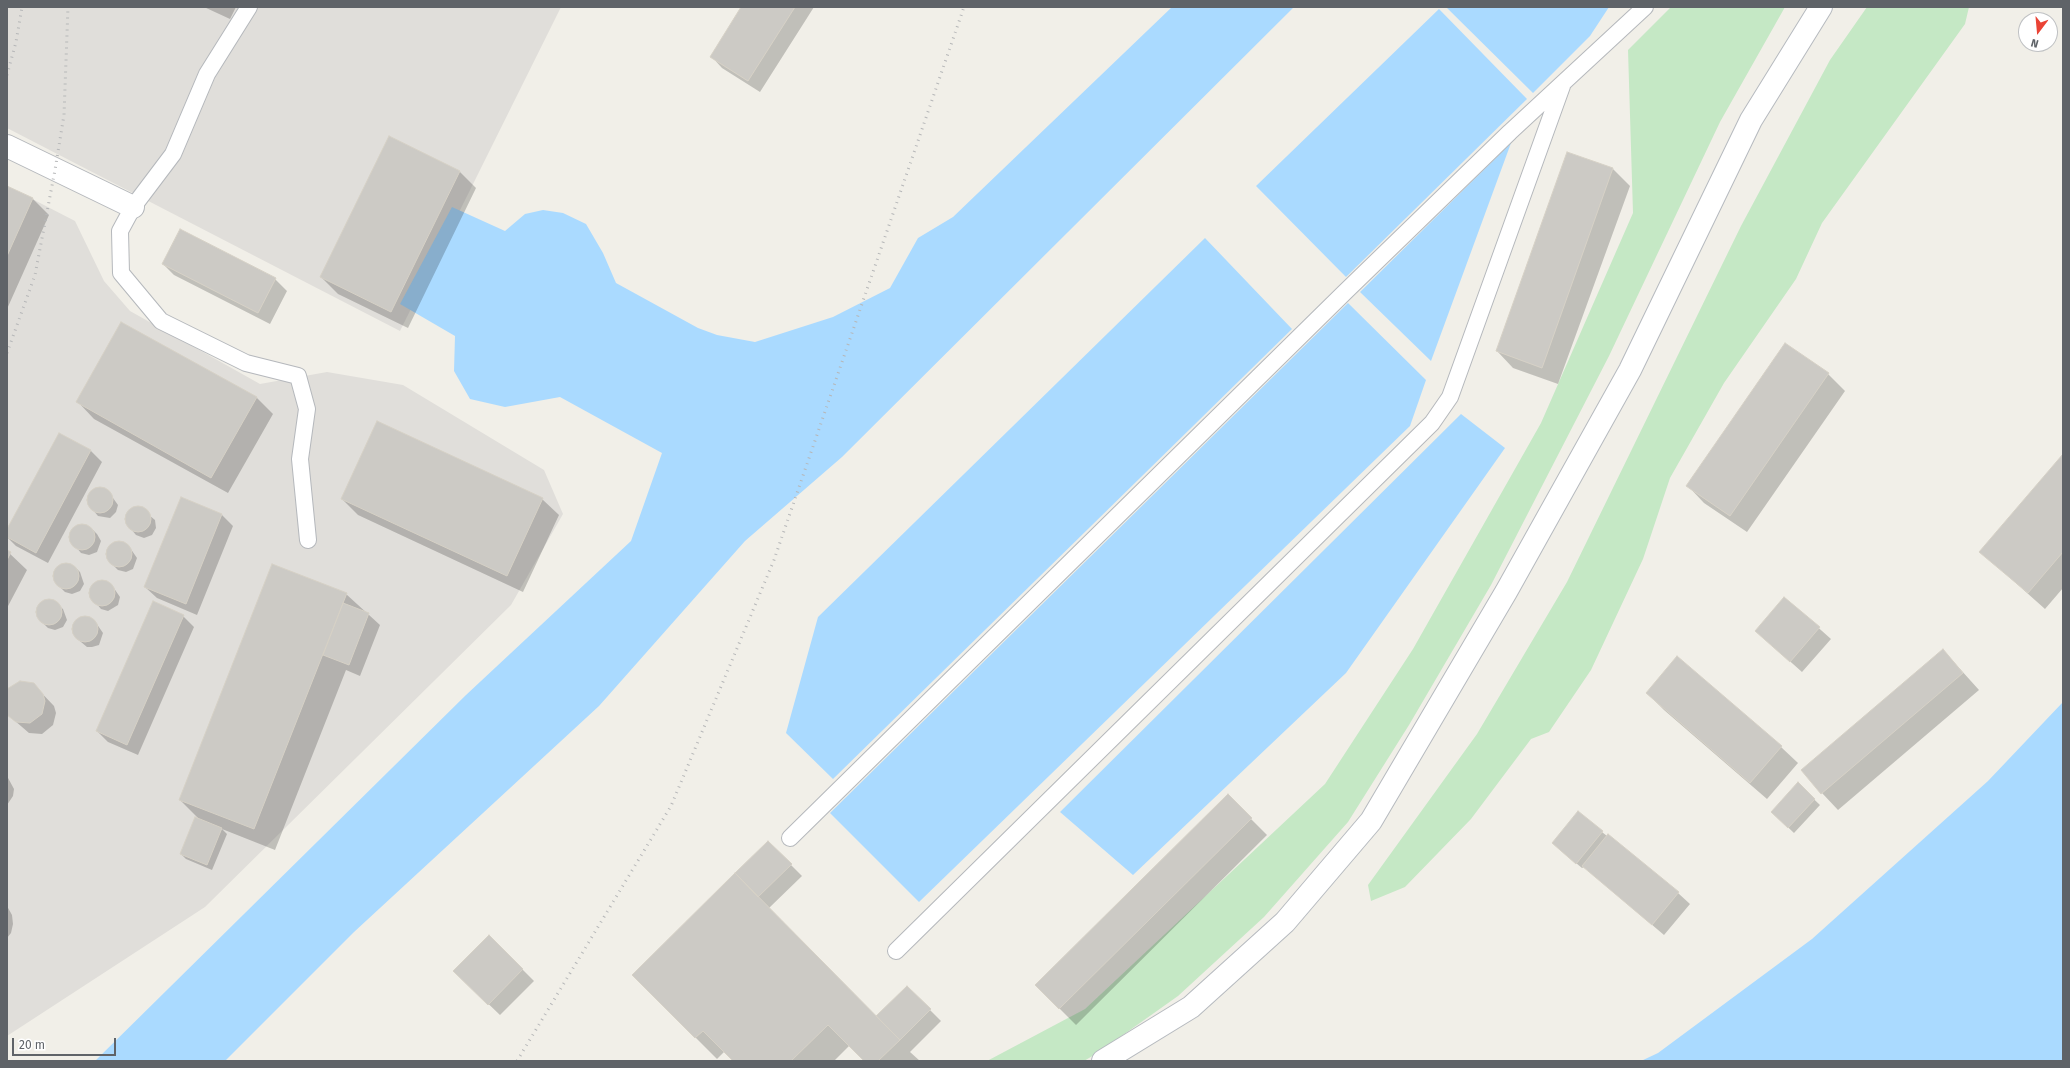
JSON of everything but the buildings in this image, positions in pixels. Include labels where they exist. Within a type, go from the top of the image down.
[{"type":"main road","points":[[1103,1061],[1191,1007],[1285,922],[1371,821],[1506,592],[1630,370],[1751,120],[1822,7]]},
{"type":"main road","points":[[7,146],[133,207]]},
{"type":"lane","points":[[250,7],[207,74],[173,154],[133,207],[120,231],[121,273],[161,321],[246,363],[298,376],[307,409],[300,459],[308,540]]},
{"type":"lane","points":[[790,838],[1510,132],[1645,7]]},
{"type":"lane","points":[[896,951],[1432,423],[1450,397],[1562,84]]},
{"type":"shaded area","points":[[7,7],[561,7],[400,331],[7,128]]},
{"type":"shaded area","points":[[7,186],[75,221],[104,281],[130,311],[260,384],[327,372],[403,385],[544,470],[563,514],[511,605],[205,907],[7,1036]]},
{"type":"green space","points":[[1671,7],[1785,7],[1720,122],[1609,356],[1491,585],[1409,725],[1348,822],[1264,917],[1178,996],[1099,1052],[1084,1061],[987,1061],[1085,1009],[1325,784],[1413,649],[1541,423],[1633,213],[1628,50]]},
{"type":"green space","points":[[1867,7],[1969,7],[1965,24],[1822,223],[1796,279],[1724,383],[1670,478],[1643,559],[1591,670],[1549,732],[1531,739],[1471,819],[1405,887],[1371,901],[1368,885],[1477,734],[1567,582],[1741,226],[1830,60]]},
{"type":"water","points":[[1172,7],[1294,7],[842,457],[745,541],[599,706],[354,932],[225,1061],[95,1061],[466,695],[631,541],[662,453],[560,397],[505,407],[470,399],[454,371],[455,336],[400,304],[452,207],[505,231],[525,214],[543,210],[563,213],[586,224],[603,253],[616,283],[698,328],[717,335],[755,342],[833,317],[890,288],[918,238],[953,217]]},
{"type":"water","points":[[1446,7],[1609,7],[1590,36],[1533,93]]},
{"type":"water","points":[[1439,9],[1527,99],[1346,277],[1256,186]]},
{"type":"water","points":[[1511,143],[1431,361],[1360,292]]},
{"type":"water","points":[[1205,238],[1292,329],[833,779],[786,733],[818,617]]},
{"type":"water","points":[[1348,303],[1426,380],[1410,426],[919,902],[830,813]]},
{"type":"water","points":[[1461,414],[1505,448],[1346,673],[1133,875],[1060,812]]},
{"type":"water","points":[[2063,702],[2063,1061],[1641,1061],[1658,1053],[1812,939],[1988,781]]},
{"type":"railway","points":[[7,75],[16,42],[22,7]]},
{"type":"railway","points":[[7,353],[35,275],[55,170],[64,115],[68,7]]},
{"type":"railway","points":[[517,1061],[671,806],[774,560],[964,7]]}]
